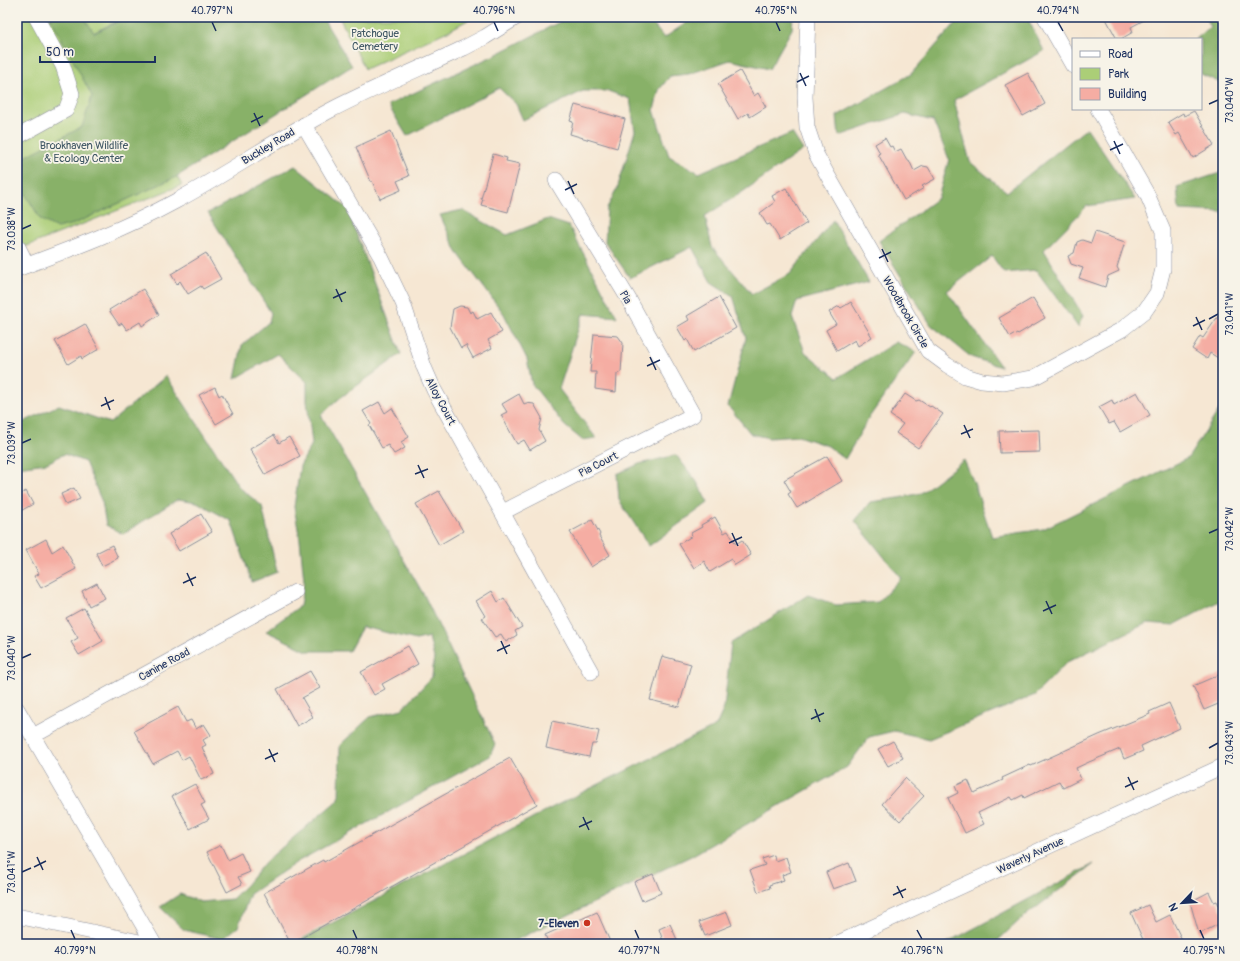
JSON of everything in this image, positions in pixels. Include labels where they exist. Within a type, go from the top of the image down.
[{"type":"street","points":[[17,137],[66,110],[72,94],[63,66],[36,17]]},
{"type":"street","name":"Buckley Road","points":[[22,267],[106,235],[142,219],[209,182],[304,125],[354,98],[464,48],[517,17]]},
{"type":"street","name":"Woodbrook Circle","points":[[808,17],[805,97],[807,127],[816,154],[928,351],[946,365],[965,376],[982,381],[1003,383],[1033,378],[1121,330],[1144,312],[1157,293],[1163,269],[1163,231],[1147,194],[1099,110]]},
{"type":"street","points":[[1044,17],[1072,64]]},
{"type":"street","name":"Alloy Court","points":[[304,125],[381,257],[403,303],[424,367],[434,390],[591,672]]},
{"type":"street","name":"Pia","points":[[556,180],[628,298],[693,416]]},
{"type":"street","points":[[17,246],[22,267]]},
{"type":"street","name":"Pia Court","points":[[503,512],[693,416]]},
{"type":"street","name":"Canine Road","points":[[32,736],[295,592]]},
{"type":"street","points":[[17,709],[154,944]]},
{"type":"street","name":"Waverly Avenue","points":[[836,944],[1223,766]]},
{"type":"street","points":[[17,916],[149,944]]},
{"type":"green space","name":"Brookhaven Wildlife & Ecology Center","points":[[17,17],[82,17],[182,185],[17,250]]},
{"type":"green space","points":[[50,17],[84,17],[94,33],[127,17],[322,17],[352,66],[176,177],[74,224],[57,228],[41,220],[17,180],[17,161],[82,127],[92,96]]},
{"type":"green space","points":[[84,17],[125,17],[93,33]]},
{"type":"green space","name":"Patchogue Cemetery","points":[[339,17],[473,17],[450,30],[365,69]]},
{"type":"green space","points":[[569,17],[647,17],[664,38],[695,17],[793,17],[792,29],[769,69],[730,60],[689,74],[670,76],[659,90],[654,110],[669,156],[699,173],[792,133],[803,150],[705,216],[712,247],[752,294],[790,274],[833,220],[869,282],[797,301],[792,317],[805,352],[837,378],[896,342],[916,352],[870,416],[845,459],[828,446],[798,436],[769,438],[751,434],[728,406],[746,338],[733,296],[711,282],[692,247],[630,278],[605,242],[607,208],[617,189],[635,131],[630,99],[608,91],[583,91],[523,120],[516,104],[499,88],[407,136],[388,105],[499,53]]},
{"type":"green space","points":[[961,17],[1027,17],[1044,51],[954,100],[970,162],[1007,192],[1087,128],[1135,199],[1087,206],[1044,250],[1083,316],[1078,327],[1036,270],[1004,273],[992,256],[947,291],[1001,367],[971,357],[931,325],[879,241],[938,198],[949,159],[933,121],[905,114],[839,136],[837,116],[911,74]]},
{"type":"green space","points":[[1205,17],[1223,17],[1223,84],[1202,74],[1202,38],[1197,38],[1210,27]]},
{"type":"green space","points":[[295,166],[347,208],[401,354],[340,398],[321,415],[425,597],[495,744],[490,756],[297,862],[250,894],[238,927],[222,939],[184,930],[160,907],[180,894],[201,902],[232,899],[266,861],[339,799],[340,745],[370,717],[402,709],[432,677],[434,658],[429,637],[416,640],[362,627],[349,651],[307,651],[266,631],[300,606],[304,581],[300,540],[294,507],[300,466],[312,444],[307,401],[307,382],[278,354],[235,379],[242,345],[269,322],[271,313],[208,213]]},
{"type":"green space","points":[[1223,172],[1223,212],[1179,210],[1177,187]]},
{"type":"green space","points":[[462,210],[507,235],[548,219],[569,226],[617,317],[583,314],[559,389],[596,438],[582,440],[564,425],[532,384],[527,359],[504,314],[457,252],[440,215]]},
{"type":"green space","points":[[166,376],[239,487],[262,506],[277,572],[252,582],[231,521],[197,502],[178,499],[123,534],[106,525],[102,502],[85,462],[64,454],[47,463],[17,467],[17,425],[59,405],[110,423]]},
{"type":"green space","points":[[1223,404],[1223,599],[1174,625],[1147,623],[1067,662],[1035,695],[929,739],[894,731],[869,737],[847,767],[691,856],[508,944],[292,944],[555,806],[716,726],[724,708],[731,643],[808,595],[836,605],[878,602],[901,578],[855,521],[870,502],[921,493],[964,460],[974,483],[992,537],[1043,529],[1188,458]]},
{"type":"green space","points":[[676,455],[697,482],[708,503],[649,546],[619,500],[617,474],[639,464]]},
{"type":"green space","points":[[1094,864],[1021,919],[994,944],[945,944]]},
{"type":"building","points":[[1105,17],[1150,17],[1131,27],[1133,32],[1123,38],[1116,38]]},
{"type":"building","points":[[740,71],[754,96],[758,93],[766,107],[750,117],[748,113],[738,119],[718,84]]},
{"type":"building","points":[[1028,73],[1045,104],[1023,116],[1005,85]]},
{"type":"building","points":[[575,105],[625,119],[617,148],[570,134],[573,122],[570,121]]},
{"type":"building","points":[[1194,111],[1214,145],[1193,158],[1179,133],[1176,135],[1168,122],[1183,113],[1184,116]]},
{"type":"building","points":[[391,131],[409,176],[397,181],[401,190],[380,199],[356,147]]},
{"type":"building","points":[[885,138],[895,152],[901,149],[907,160],[909,160],[914,171],[923,166],[928,167],[935,179],[922,186],[924,188],[904,200],[878,154],[880,153],[875,144]]},
{"type":"building","points":[[493,154],[507,158],[506,161],[520,164],[508,212],[481,205],[483,199],[481,199]]},
{"type":"building","points":[[786,188],[807,223],[780,240],[770,224],[767,225],[760,213],[775,202],[772,196]]},
{"type":"building","points":[[1095,232],[1125,242],[1117,267],[1119,271],[1108,276],[1105,287],[1079,278],[1083,268],[1071,264],[1068,256],[1074,253],[1077,242],[1082,240],[1091,243]]},
{"type":"building","points":[[206,253],[221,279],[203,289],[201,286],[188,294],[180,281],[177,284],[171,274]]},
{"type":"building","points":[[143,289],[159,315],[142,326],[140,322],[127,330],[122,323],[119,325],[109,310]]},
{"type":"building","points":[[719,297],[736,328],[694,352],[687,339],[685,341],[677,327],[689,320],[687,316]]},
{"type":"building","points":[[1033,298],[1045,318],[1010,337],[999,318]]},
{"type":"building","points":[[851,302],[872,337],[858,346],[855,340],[837,351],[826,330],[836,324],[829,312],[839,306],[841,308]]},
{"type":"building","points":[[460,306],[467,307],[470,313],[473,311],[477,319],[491,312],[502,332],[488,340],[492,348],[473,358],[466,345],[461,348],[450,327],[453,309]]},
{"type":"building","points":[[1223,309],[1223,361],[1210,353],[1207,359],[1192,349],[1200,336],[1203,338]]},
{"type":"building","points":[[85,324],[99,349],[82,359],[81,356],[68,364],[55,341]]},
{"type":"building","points":[[594,334],[618,336],[623,343],[621,372],[617,374],[616,392],[595,389],[596,372],[590,372]]},
{"type":"building","points":[[215,387],[219,396],[222,394],[233,414],[216,424],[199,395]]},
{"type":"building","points":[[1137,392],[1150,415],[1120,432],[1114,422],[1109,424],[1099,407],[1112,400],[1114,405]]},
{"type":"building","points":[[519,394],[524,404],[534,404],[542,418],[539,430],[545,441],[530,450],[524,440],[517,444],[501,415],[507,412],[502,404]]},
{"type":"building","points":[[905,394],[916,401],[919,400],[930,407],[931,406],[943,414],[918,448],[896,433],[903,424],[890,415]]},
{"type":"building","points":[[379,402],[385,413],[392,408],[409,437],[401,442],[405,448],[394,454],[388,445],[382,448],[363,411]]},
{"type":"building","points":[[1039,430],[1040,452],[1000,453],[999,431]]},
{"type":"building","points":[[274,435],[279,443],[289,437],[300,456],[265,475],[250,449]]},
{"type":"building","points":[[827,456],[842,481],[797,508],[788,494],[791,492],[784,480]]},
{"type":"building","points":[[74,488],[80,499],[66,505],[61,494]]},
{"type":"building","points":[[26,491],[33,504],[17,513],[17,496]]},
{"type":"building","points":[[439,491],[463,531],[439,545],[416,504]]},
{"type":"building","points":[[201,514],[212,532],[179,551],[169,534]]},
{"type":"building","points":[[715,517],[724,533],[728,531],[736,544],[742,540],[751,555],[735,565],[731,559],[710,572],[704,561],[694,568],[679,544],[692,536],[691,533],[702,527],[701,525]]},
{"type":"building","points":[[592,520],[610,555],[591,567],[570,532]]},
{"type":"building","points":[[46,539],[52,552],[63,545],[76,569],[41,588],[34,576],[39,574],[26,550]]},
{"type":"building","points":[[112,545],[118,558],[102,566],[96,553]]},
{"type":"building","points":[[97,583],[105,598],[89,606],[82,591]]},
{"type":"building","points":[[492,591],[498,602],[504,598],[522,627],[515,631],[517,635],[506,642],[501,634],[495,637],[482,618],[485,616],[476,601]]},
{"type":"building","points":[[84,608],[103,641],[79,655],[71,642],[78,638],[66,618]]},
{"type":"building","points":[[408,646],[418,664],[382,684],[385,689],[374,695],[361,672]]},
{"type":"building","points":[[662,656],[691,664],[679,707],[650,700]]},
{"type":"building","points":[[310,671],[320,688],[302,698],[313,717],[297,726],[277,689]]},
{"type":"building","points":[[1223,673],[1223,702],[1204,710],[1193,686]]},
{"type":"building","points":[[1169,703],[1180,728],[1141,746],[1143,751],[1124,759],[1120,749],[1076,768],[1081,779],[1063,788],[1059,781],[1024,798],[1023,795],[1013,800],[1011,797],[978,813],[984,824],[965,833],[948,798],[958,793],[955,786],[968,780],[974,793],[1003,780],[1002,778],[1030,765],[1031,766],[1150,714],[1149,712]]},
{"type":"building","points":[[178,707],[186,722],[191,720],[196,729],[204,724],[211,735],[203,740],[206,745],[202,747],[214,774],[201,780],[189,756],[182,760],[177,751],[153,764],[134,731]]},
{"type":"building","points":[[552,721],[599,731],[596,744],[592,744],[589,757],[546,748]]},
{"type":"building","points":[[893,741],[903,758],[888,766],[878,749]]},
{"type":"building","points":[[510,758],[537,804],[291,944],[264,893],[323,860],[324,862]]},
{"type":"building","points":[[905,778],[924,796],[900,821],[882,804]]},
{"type":"building","points":[[195,784],[205,803],[201,805],[209,819],[190,829],[172,796]]},
{"type":"building","points":[[221,845],[228,860],[241,853],[250,872],[238,877],[242,884],[227,892],[207,852]]},
{"type":"building","points":[[774,855],[775,861],[786,857],[791,872],[782,875],[784,880],[769,885],[770,888],[758,892],[750,870],[765,865],[762,859]]},
{"type":"building","points":[[849,863],[856,881],[833,889],[826,872]]},
{"type":"building","points":[[653,874],[661,893],[642,901],[634,882]]},
{"type":"building","points":[[1209,892],[1214,902],[1217,901],[1223,914],[1223,922],[1199,934],[1190,902]]},
{"type":"building","points":[[1148,905],[1156,922],[1170,915],[1184,944],[1145,944],[1131,913]]},
{"type":"building","name":"7-Eleven","points":[[597,912],[611,944],[549,944],[545,935]]},
{"type":"building","points":[[727,912],[732,925],[705,936],[699,922]]},
{"type":"building","points":[[670,924],[679,944],[664,944],[659,929]]},
{"type":"place","name":"7-Eleven","points":[[587,923]]}]
